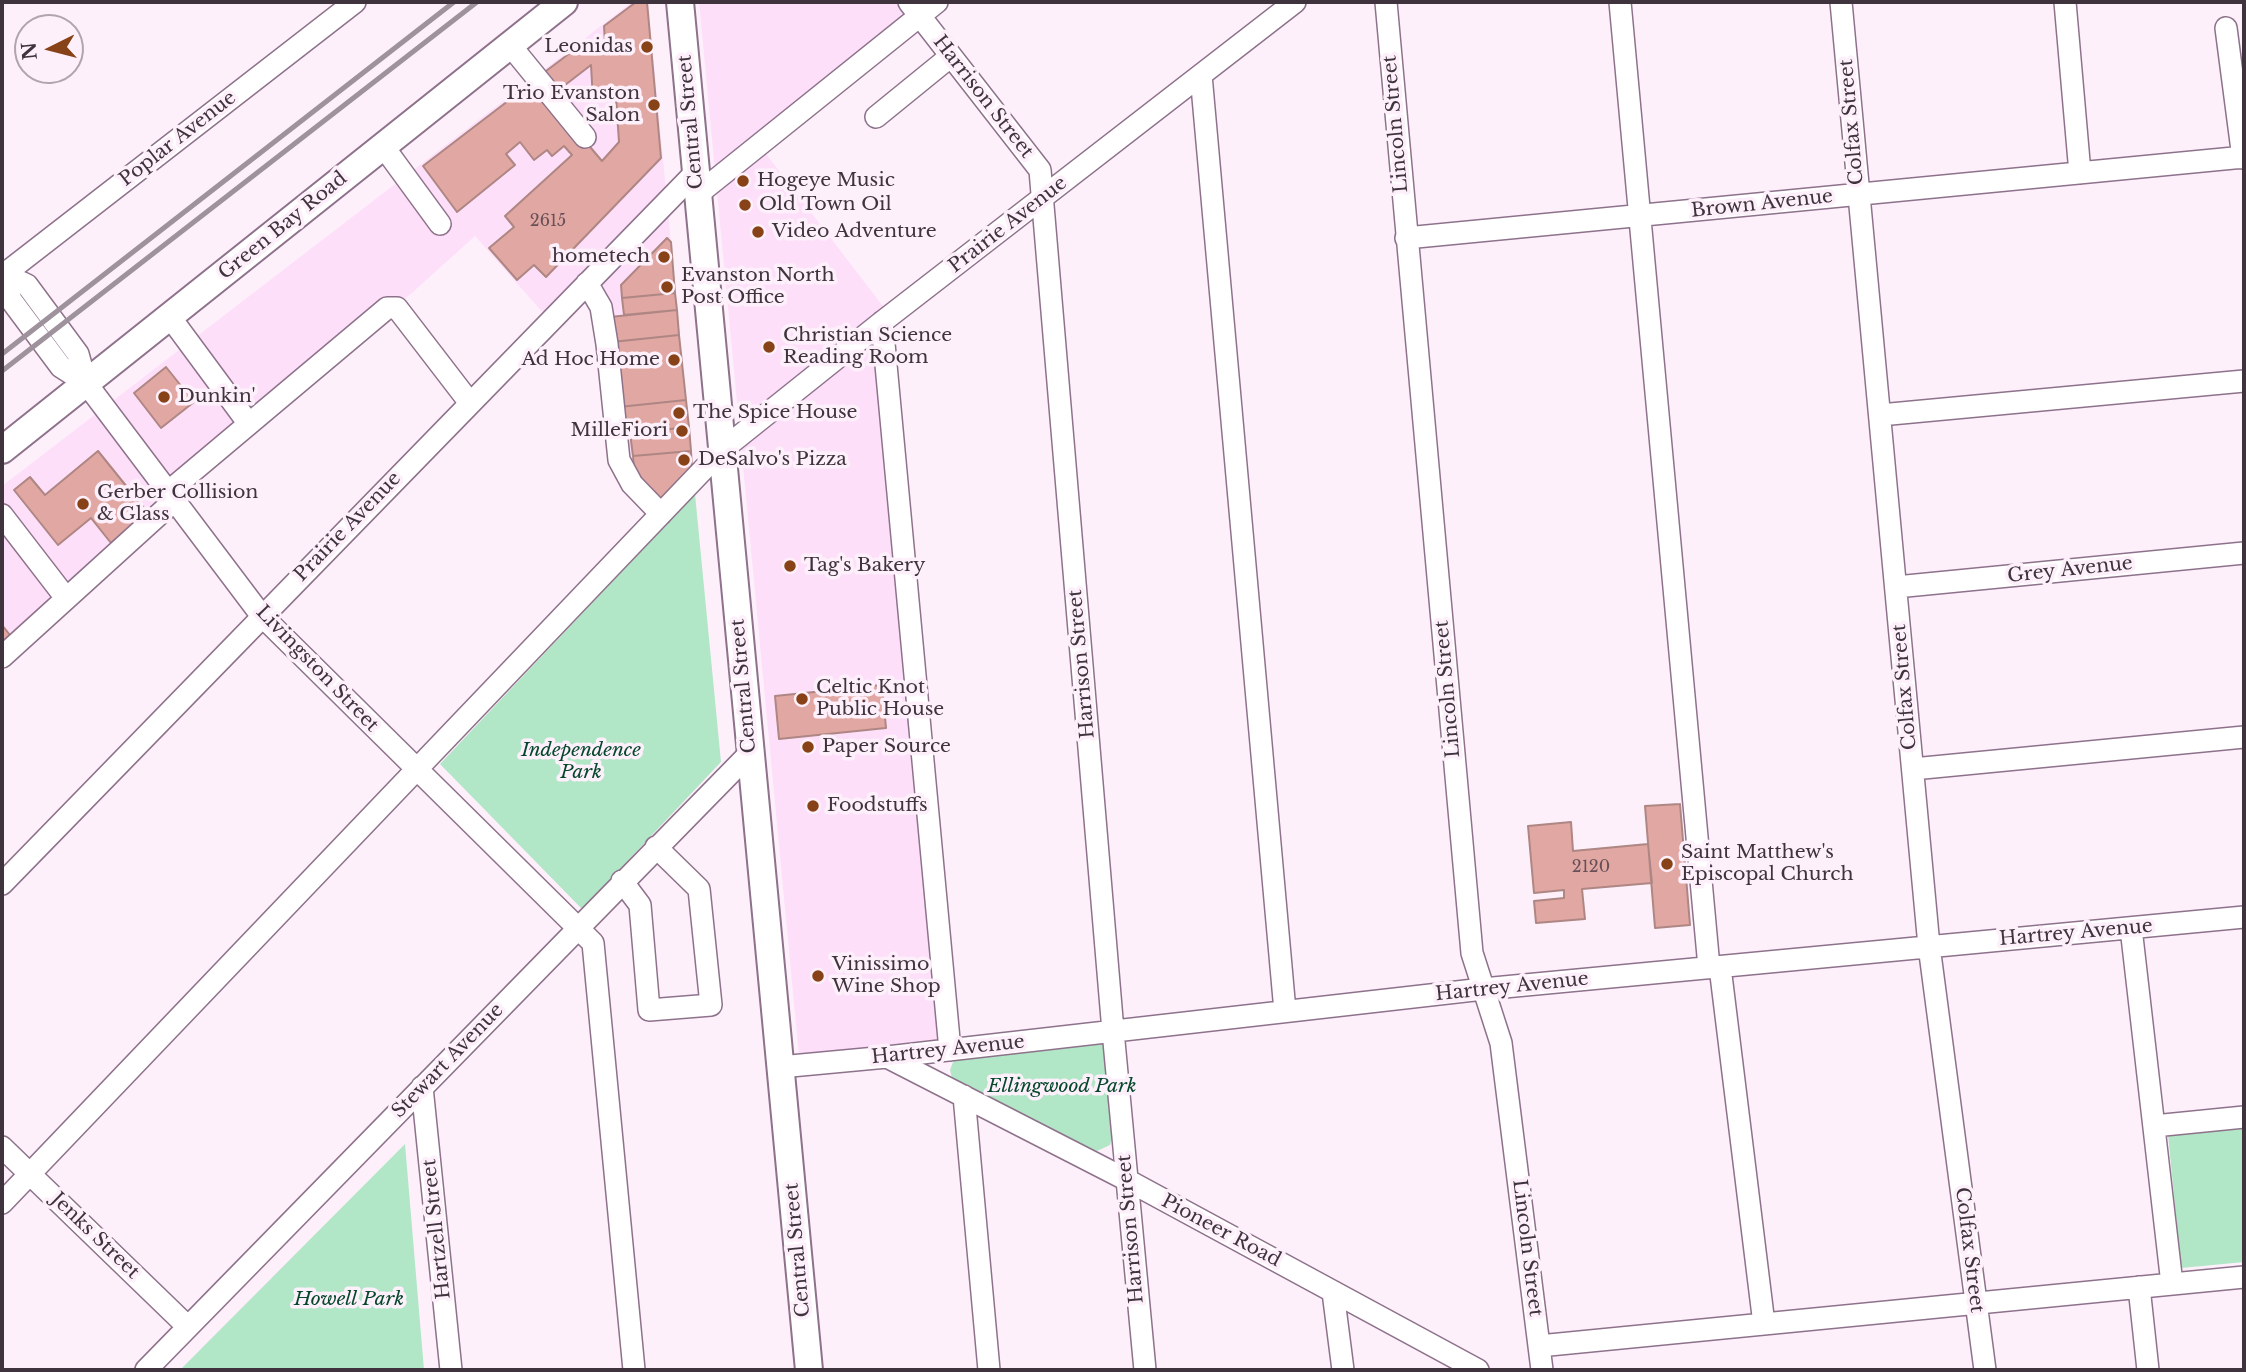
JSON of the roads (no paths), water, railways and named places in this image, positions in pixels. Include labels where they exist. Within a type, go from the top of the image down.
[{"type":"main road","name":"Green Bay Road","points":[[2,450],[564,2]]},
{"type":"main road","name":"Central Street","points":[[680,2],[809,1370]]},
{"type":"street","name":"Poplar Avenue","points":[[2,274],[355,2]]},
{"type":"street","name":"Prairie Avenue","points":[[2,884],[587,283],[697,183],[914,8],[937,2]]},
{"type":"street","name":"Prairie Avenue","points":[[2,1203],[722,450],[882,322],[1295,2]]},
{"type":"street","name":"Lincoln Street","points":[[1386,2],[1472,953],[1501,1043],[1542,1370]]},
{"type":"street","points":[[1620,2],[1714,967],[1764,1324]]},
{"type":"street","name":"Colfax Street","points":[[1841,2],[1929,946],[1985,1370]]},
{"type":"street","points":[[2065,2],[2080,173]]},
{"type":"street","name":"Harrison Street","points":[[914,8],[1040,170],[1113,1031],[1145,1370]]},
{"type":"street","points":[[2226,28],[2244,158]]},
{"type":"street","points":[[510,45],[585,137]]},
{"type":"street","points":[[876,117],[951,57]]},
{"type":"street","points":[[1201,75],[1285,1012]]},
{"type":"street","points":[[383,146],[440,224]]},
{"type":"street","name":"Brown Avenue","points":[[1406,238],[2244,158]]},
{"type":"street","name":"Livingston Street","points":[[2,274],[11,300],[61,367],[86,383],[261,615],[593,943],[634,1370]]},
{"type":"street","points":[[587,283],[601,307],[619,460],[632,484],[661,514]]},
{"type":"street","points":[[2,657],[249,424],[387,308],[397,308],[470,403]]},
{"type":"street","points":[[170,317],[249,424]]},
{"type":"street","points":[[882,322],[950,1050]]},
{"type":"street","points":[[1880,415],[2244,381]]},
{"type":"street","points":[[2,516],[66,598]]},
{"type":"street","name":"Grey Avenue","points":[[1896,587],[2244,553]]},
{"type":"street","points":[[1913,769],[2244,737]]},
{"type":"street","name":"Stewart Avenue","points":[[146,1370],[751,752]]},
{"type":"street","points":[[622,881],[640,905],[649,1010],[711,1005],[699,889],[656,847]]},
{"type":"street","name":"Hartrey Avenue","points":[[780,1067],[1483,989],[2244,917]]},
{"type":"street","points":[[2131,928],[2172,1284]]},
{"type":"street","name":"Pioneer Road","points":[[887,1057],[1127,1180],[1478,1370]]},
{"type":"street","name":"Hartzell Street","points":[[422,1087],[451,1370]]},
{"type":"street","points":[[964,1096],[989,1370]]},
{"type":"street","points":[[2154,1126],[2244,1117]]},
{"type":"street","name":"Jenks Street","points":[[2,1147],[187,1326]]},
{"type":"street","points":[[1539,1346],[2244,1277]]},
{"type":"street","points":[[2140,1287],[2148,1370]]},
{"type":"street","points":[[1333,1292],[1343,1370]]},
{"type":"railway","points":[[2,354],[454,2]]},
{"type":"railway","points":[[2,371],[477,2]]},
{"type":"place","name":"Leonidas","points":[[647,47]]},
{"type":"place","name":"Trio Evanston Salon","points":[[654,105]]},
{"type":"place","name":"Hogeye Music","points":[[743,181]]},
{"type":"place","name":"Old Town Oil","points":[[745,205]]},
{"type":"place","name":"Video Adventure","points":[[758,232]]},
{"type":"place","name":"hometech","points":[[664,257]]},
{"type":"place","name":"Evanston North Post Office","points":[[667,287]]},
{"type":"place","name":"Christian Science Reading Room","points":[[769,347]]},
{"type":"place","name":"Ad Hoc Home","points":[[674,360]]},
{"type":"place","name":"Dunkin'","points":[[164,397]]},
{"type":"place","name":"The Spice House","points":[[679,413]]},
{"type":"place","name":"MilleFiori","points":[[682,431]]},
{"type":"place","name":"DeSalvo's Pizza","points":[[684,460]]},
{"type":"place","name":"Gerber Collision & Glass","points":[[83,504]]},
{"type":"place","name":"Tag's Bakery","points":[[790,566]]},
{"type":"place","name":"Celtic Knot Public House","points":[[802,699]]},
{"type":"place","name":"Paper Source","points":[[808,747]]},
{"type":"place","name":"Foodstuffs","points":[[813,806]]},
{"type":"place","name":"Saint Matthew's Episcopal Church","points":[[1667,864]]},
{"type":"place","name":"Vinissimo Wine Shop","points":[[818,976]]},
{"type":"park label","name":"Independence Park","points":[[581,762]]},
{"type":"park label","name":"Ellingwood Park","points":[[1062,1087]]},
{"type":"park label","name":"Howell Park","points":[[349,1300]]}]
